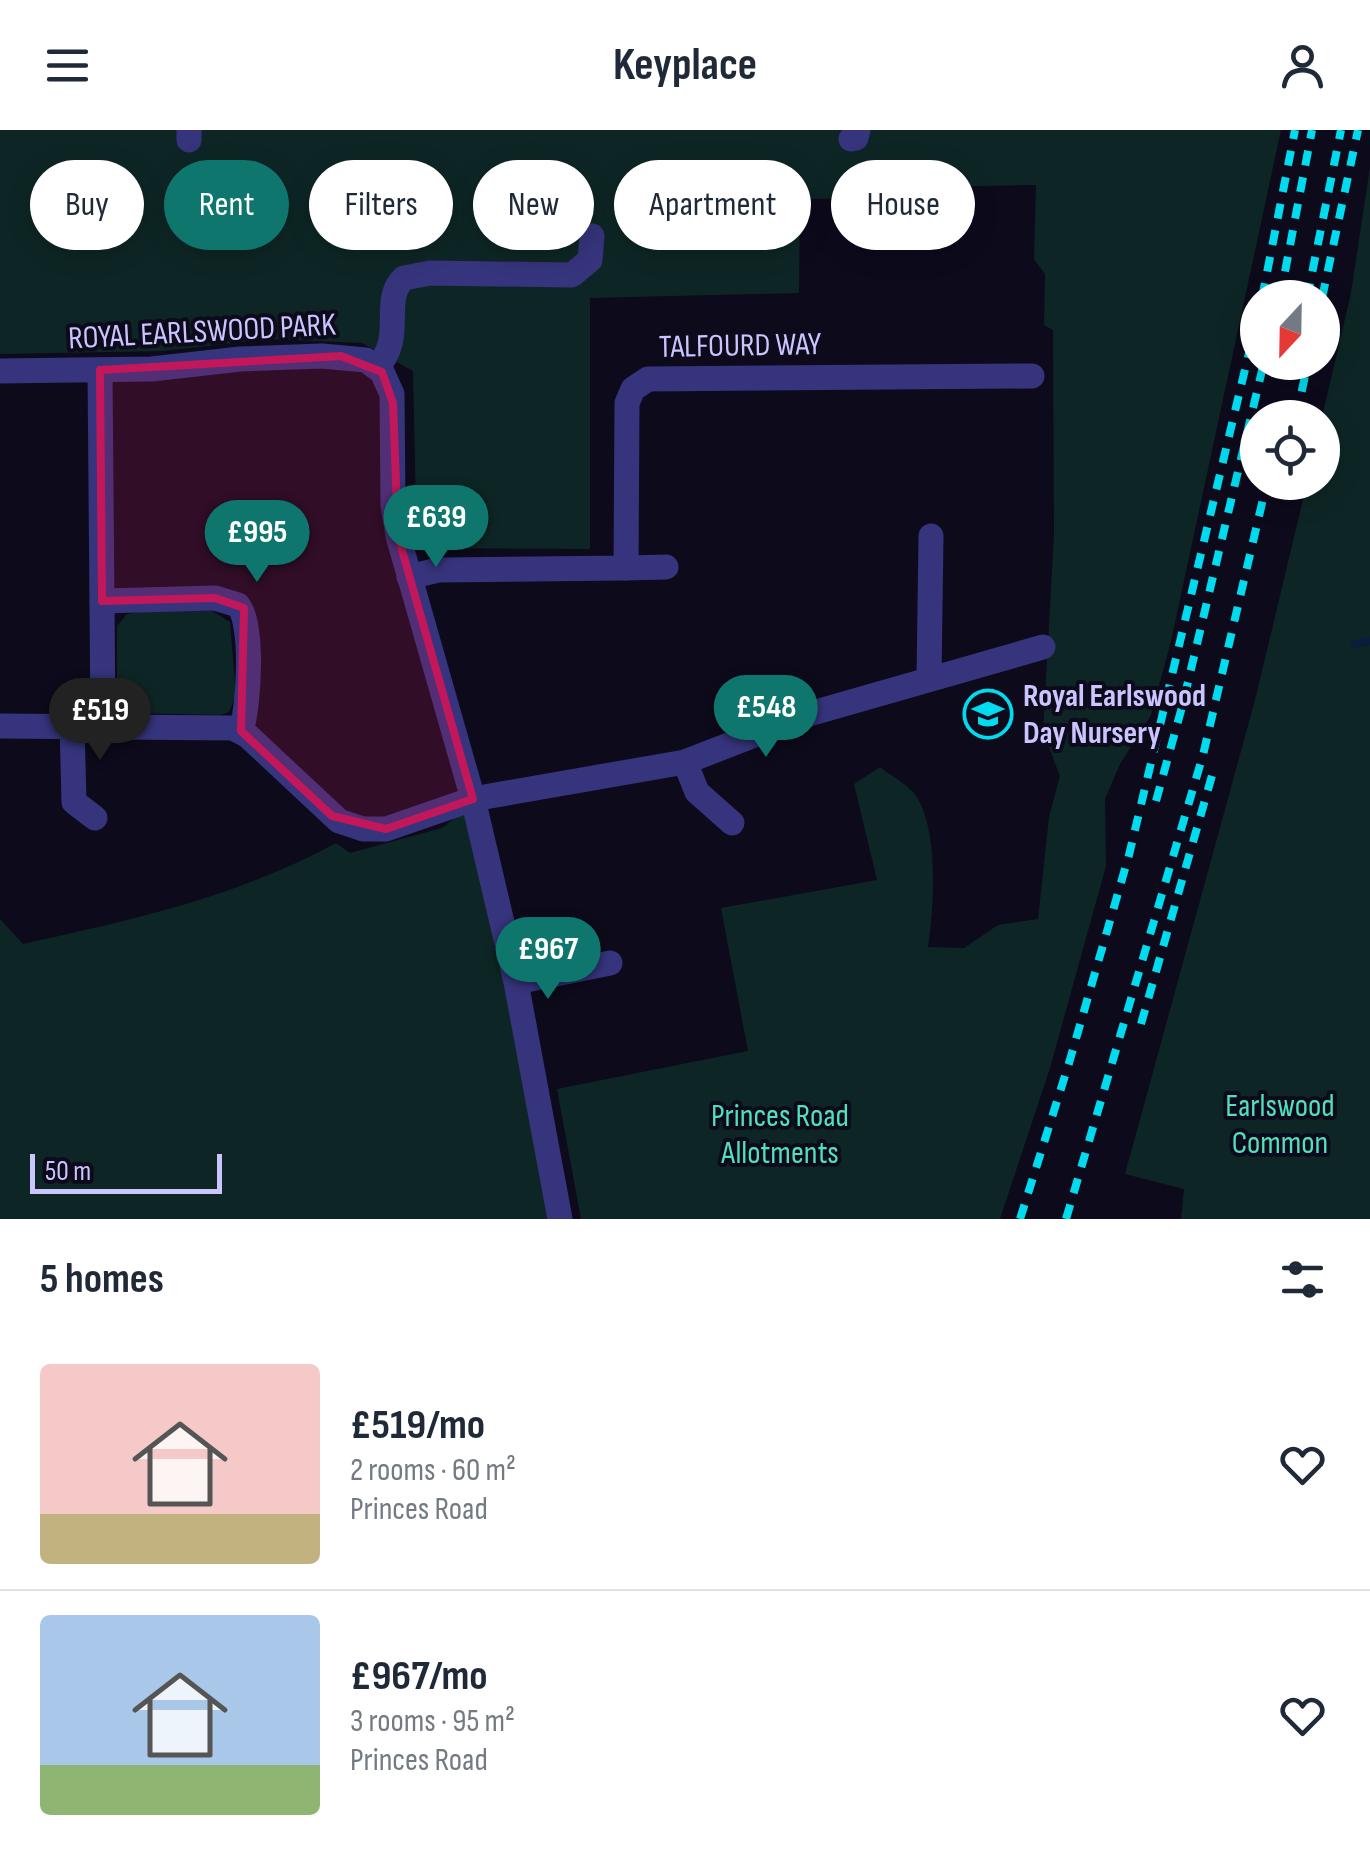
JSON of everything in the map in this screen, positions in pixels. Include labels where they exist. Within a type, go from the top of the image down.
[{"type":"street","points":[[376,366],[391,347],[394,294],[404,278],[430,273],[572,275],[590,260],[591,250]]},
{"type":"street","name":"ROYAL EARLSWOOD PARK","points":[[0,371],[163,368],[240,359],[322,356],[359,358],[376,366],[386,379],[392,394],[393,505],[409,577],[473,799],[516,982],[560,1219]]},
{"type":"street","points":[[100,370],[103,725]]},
{"type":"street","name":"TALFOURD WAY","points":[[626,568],[627,403],[633,390],[648,379],[1032,376]]},
{"type":"street","points":[[929,680],[932,536]]},
{"type":"street","points":[[409,577],[438,570],[666,568]]},
{"type":"street","points":[[102,601],[215,598],[238,605],[246,620],[247,656],[246,710],[241,731]]},
{"type":"street","points":[[0,726],[225,726],[241,731],[332,816],[350,826],[386,830],[473,799],[685,762],[809,714],[1044,647]]},
{"type":"street","points":[[72,725],[74,802],[95,818]]},
{"type":"street","points":[[685,762],[696,792],[732,824]]},
{"type":"street","points":[[516,982],[610,963]]},
{"type":"highlighted area","points":[[341,356],[382,372],[393,403],[398,536],[473,799],[386,829],[332,816],[241,731],[244,608],[215,598],[102,601],[100,370]]},
{"type":"green space","name":"Princes Road Allotments","points":[[0,130],[1281,130],[1249,280],[1240,280],[1240,320],[1171,641],[1151,715],[1120,764],[1105,799],[1106,866],[1050,1068],[1000,1219],[581,1219],[557,1089],[748,1051],[721,908],[877,880],[854,784],[880,767],[917,797],[929,831],[933,892],[928,947],[964,948],[998,925],[1038,919],[1049,817],[1060,776],[1043,732],[1054,534],[1053,330],[1044,325],[1045,274],[1034,259],[1036,185],[975,186],[975,160],[831,160],[831,199],[811,199],[811,160],[614,160],[614,250],[799,250],[799,293],[590,298],[590,549],[425,548],[416,508],[413,371],[362,343],[270,339],[163,351],[0,354]]},
{"type":"green space","name":"Earlswood Common","points":[[1370,167],[1370,1219],[1181,1219],[1184,1189],[1125,1174],[1255,700],[1303,500],[1340,500],[1340,400],[1326,400],[1331,380],[1340,380],[1340,340]]},
{"type":"green space","points":[[212,611],[230,622],[236,695],[229,712],[131,713],[120,709],[117,626],[127,614]]},
{"type":"green space","points":[[465,810],[508,990],[549,1219],[0,1219],[0,919],[23,944],[105,925],[222,893],[336,843],[350,853],[442,828]]},
{"type":"waterway","points":[[1355,644],[1370,641]]},
{"type":"railway","points":[[1266,280],[1295,130]]},
{"type":"railway","points":[[1283,280],[1312,130]]},
{"type":"railway","points":[[1311,280],[1341,130]]},
{"type":"railway","points":[[1326,280],[1358,130]]},
{"type":"railway","points":[[1020,1219],[1129,855],[1242,380]]},
{"type":"railway","points":[[1156,801],[1260,380]]},
{"type":"railway","points":[[1300,400],[1304,380]]},
{"type":"railway","points":[[1066,1219],[1203,755],[1263,500]]},
{"type":"railway","points":[[1141,1024],[1215,765]]},
{"type":"place","name":"Royal Earlswood Day Nursery","points":[[988,714]]}]
